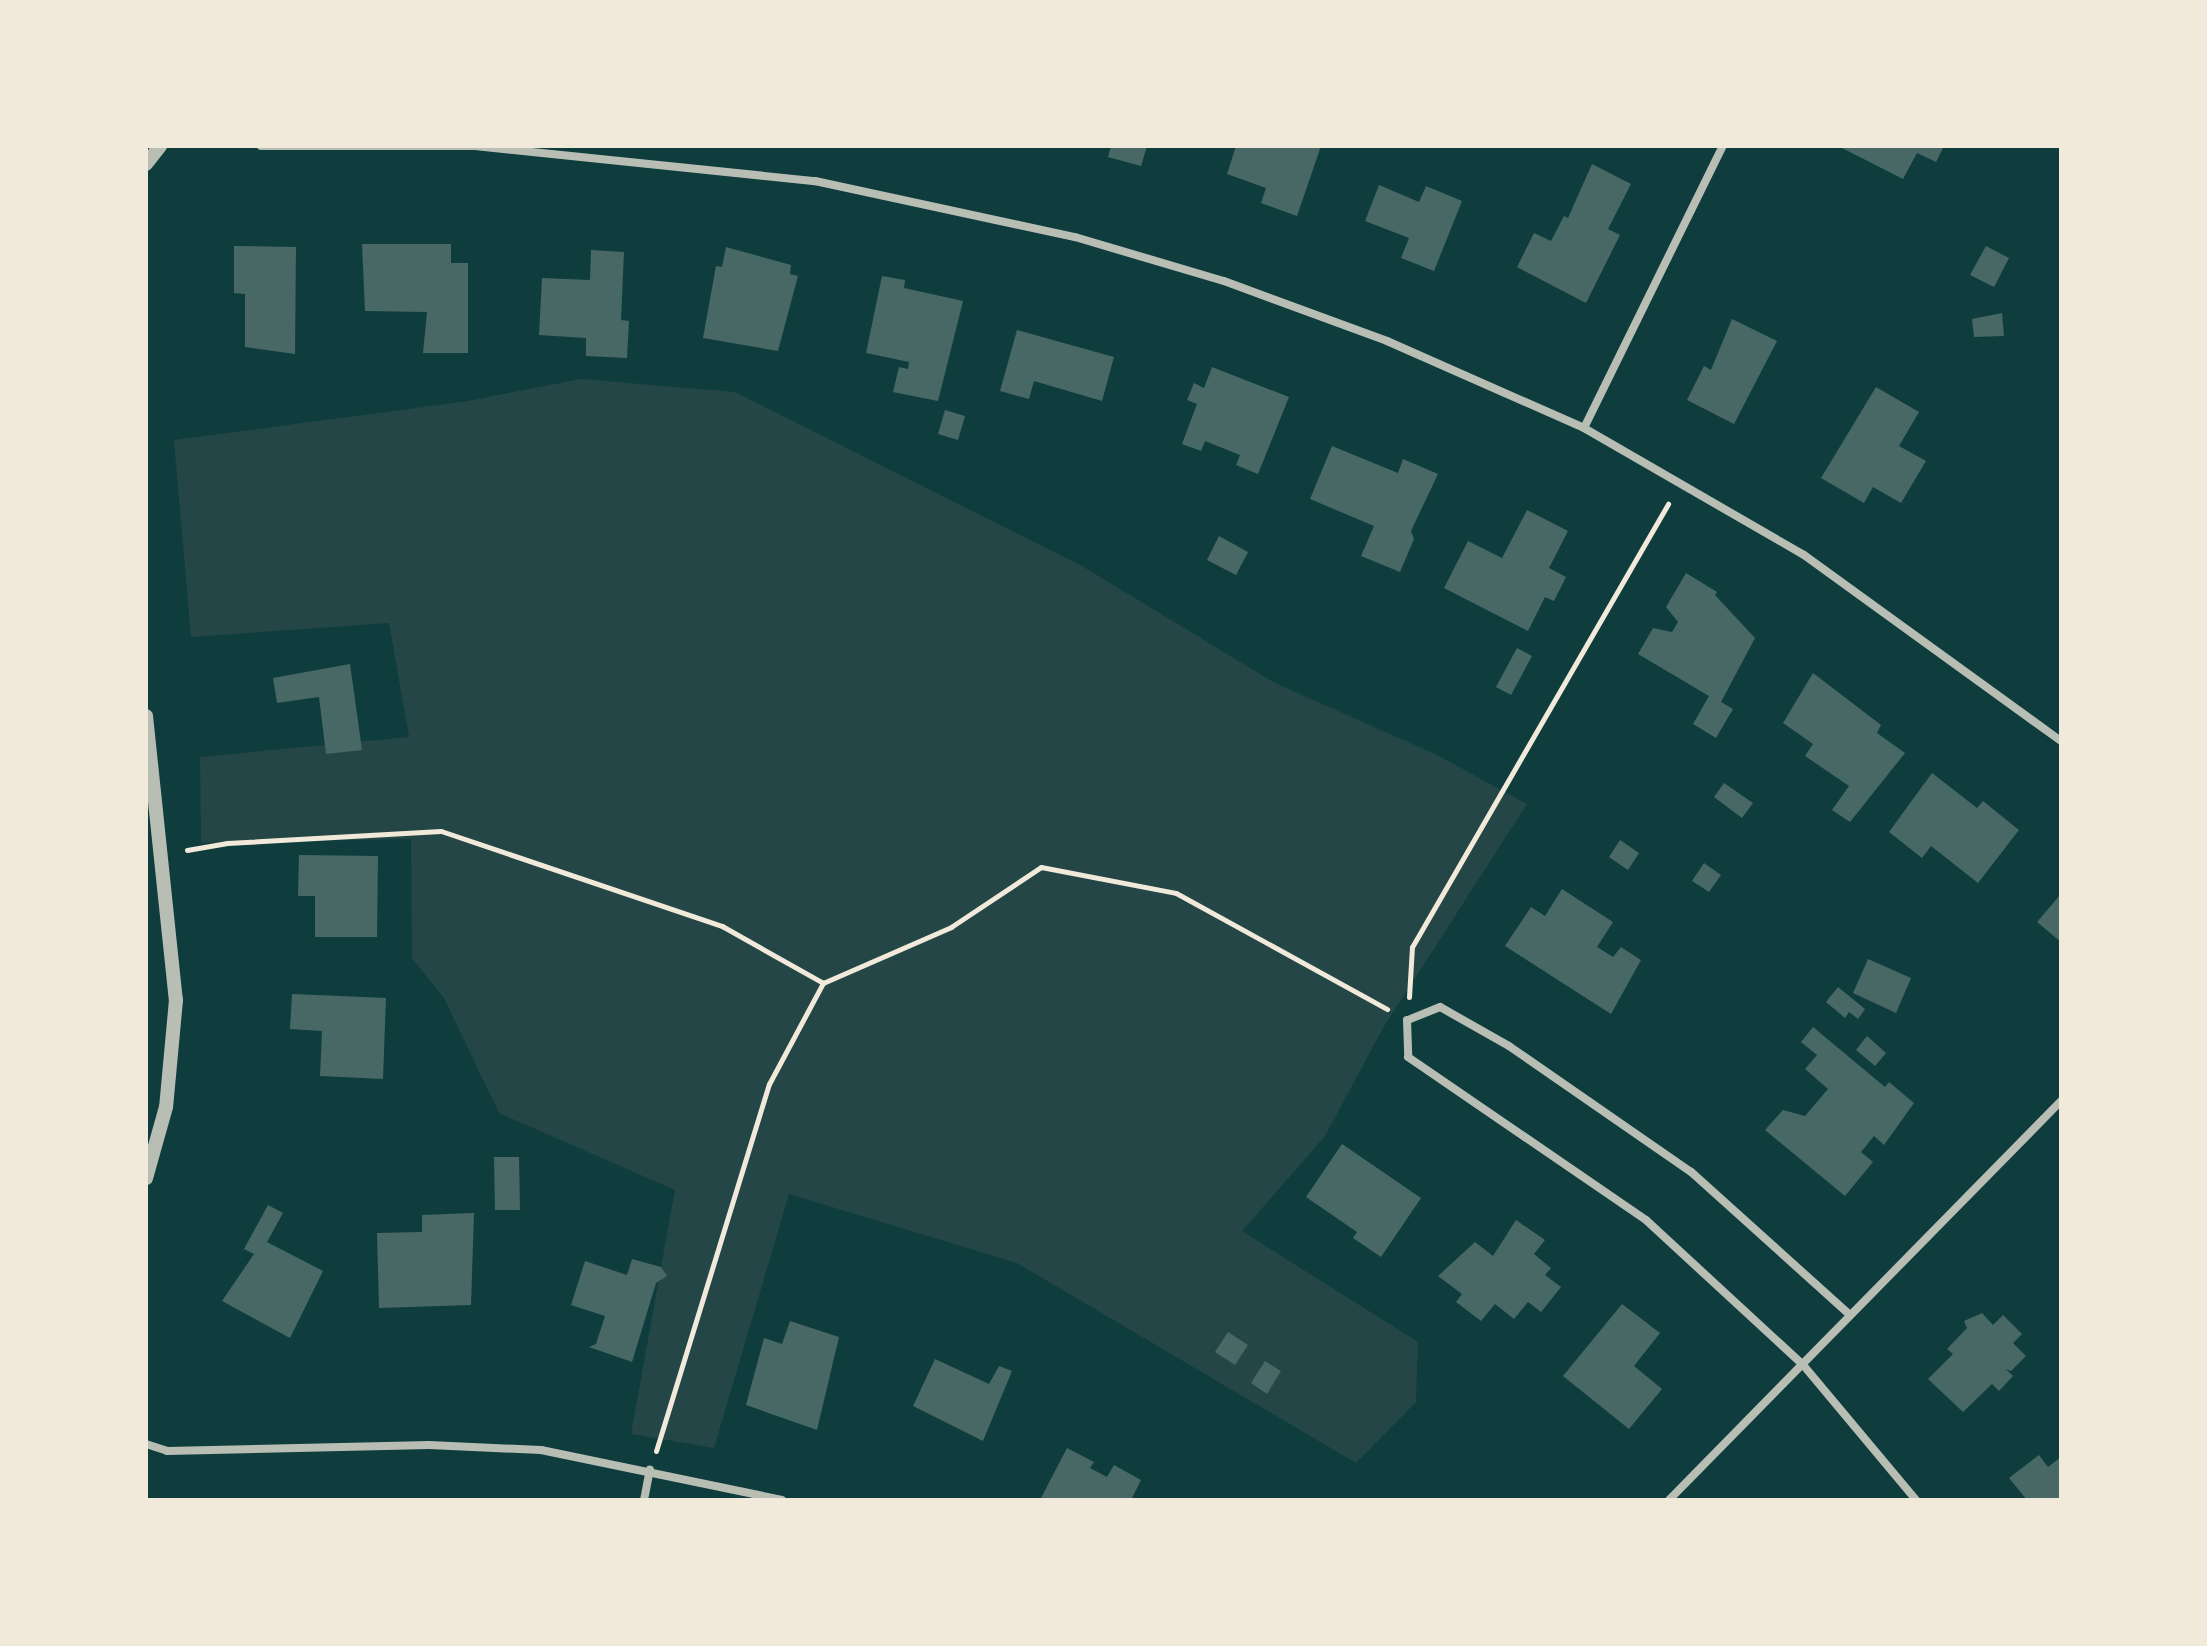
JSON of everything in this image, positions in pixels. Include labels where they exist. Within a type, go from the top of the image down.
[{"type":"street","points":[[146,164],[160,146]]},
{"type":"street","points":[[261,146],[475,146],[815,181],[1075,237],[1224,281],[1387,341],[1584,428],[1804,555],[2061,741]]},
{"type":"street","points":[[1584,428],[1723,146]]},
{"type":"street","points":[[146,716],[176,1000],[166,1107],[146,1178]]},
{"type":"street","points":[[1850,1315],[1691,1172],[1509,1046],[1440,1007],[1407,1020],[1408,1057],[1646,1220],[1804,1366],[1916,1500]]},
{"type":"street","points":[[1669,1500],[2061,1101]]},
{"type":"street","points":[[146,1444],[167,1451],[429,1445],[541,1450],[650,1470],[782,1500]]},
{"type":"street","points":[[644,1500],[650,1470]]},
{"type":"path","points":[[650,1470],[769,1084],[823,983],[951,927],[1041,867],[1176,893],[1407,1020],[1412,947],[1680,483]]},
{"type":"path","points":[[160,855],[227,843],[441,831],[722,926],[823,983]]},
{"type":"shaded area","points":[[581,379],[735,392],[1082,566],[1275,683],[1437,755],[1527,804],[1383,1028],[1325,1136],[1242,1231],[1418,1342],[1416,1402],[1356,1463],[1017,1263],[789,1194],[714,1448],[631,1434],[675,1190],[499,1113],[444,998],[412,958],[411,839],[201,843],[200,757],[409,737],[389,623],[191,637],[174,440],[462,402]]},
{"type":"building","points":[[1111,146],[1147,146],[1141,166],[1108,157]]},
{"type":"building","points":[[1236,146],[1321,146],[1297,216],[1261,203],[1266,188],[1227,174]]},
{"type":"building","points":[[1838,146],[1944,146],[1936,162],[1917,153],[1903,179]]},
{"type":"building","points":[[1592,164],[1631,184],[1608,229],[1620,235],[1586,303],[1517,267],[1534,233],[1551,241],[1564,216],[1568,218]]},
{"type":"building","points":[[1379,185],[1419,202],[1426,186],[1462,201],[1434,271],[1401,258],[1409,238],[1365,221]]},
{"type":"building","points":[[362,244],[451,244],[451,263],[468,263],[468,353],[423,353],[427,312],[365,311]]},
{"type":"building","points":[[234,246],[296,247],[295,354],[245,347],[245,294],[234,293]]},
{"type":"building","points":[[1986,246],[2009,258],[1994,287],[1970,275]]},
{"type":"building","points":[[726,247],[791,265],[790,274],[798,276],[778,351],[703,338],[716,266],[722,267]]},
{"type":"building","points":[[591,250],[624,252],[621,320],[629,321],[627,358],[586,356],[586,338],[539,335],[542,278],[590,280]]},
{"type":"building","points":[[882,276],[905,280],[904,288],[963,301],[938,401],[893,392],[899,367],[908,369],[909,362],[866,353]]},
{"type":"building","points":[[2002,313],[2004,336],[1974,337],[1972,319]]},
{"type":"building","points":[[1732,319],[1777,341],[1734,424],[1687,400],[1704,366],[1711,370]]},
{"type":"building","points":[[1017,330],[1114,357],[1102,401],[1034,381],[1029,399],[1000,391]]},
{"type":"building","points":[[1212,367],[1289,397],[1258,474],[1236,465],[1240,455],[1205,441],[1201,451],[1182,444],[1197,404],[1187,400],[1194,383],[1204,388]]},
{"type":"building","points":[[1876,387],[1919,412],[1899,446],[1926,461],[1901,503],[1873,487],[1864,503],[1821,478]]},
{"type":"building","points":[[945,410],[965,416],[958,440],[938,434]]},
{"type":"building","points":[[1332,446],[1398,473],[1403,459],[1438,474],[1411,531],[1414,539],[1400,572],[1361,556],[1374,526],[1310,499]]},
{"type":"building","points":[[1527,510],[1568,531],[1549,568],[1566,577],[1554,601],[1545,597],[1528,631],[1444,588],[1468,541],[1502,558]]},
{"type":"building","points":[[1219,536],[1248,552],[1236,575],[1207,560]]},
{"type":"building","points":[[1686,573],[1717,592],[1715,595],[1755,638],[1721,702],[1733,709],[1716,738],[1693,724],[1709,696],[1638,654],[1653,628],[1672,632],[1678,622],[1666,607]]},
{"type":"building","points":[[1517,648],[1532,656],[1511,695],[1496,687]]},
{"type":"building","points":[[350,664],[362,750],[326,754],[319,697],[277,703],[273,678]]},
{"type":"building","points":[[1813,673],[1881,725],[1877,733],[1905,753],[1850,822],[1832,810],[1849,786],[1805,756],[1813,744],[1783,723]]},
{"type":"building","points":[[1932,773],[1977,808],[1983,801],[2019,830],[1978,883],[1931,846],[1922,858],[1889,832]]},
{"type":"building","points":[[1724,783],[1753,803],[1742,818],[1714,797]]},
{"type":"building","points":[[1620,840],[1639,853],[1628,870],[1609,857]]},
{"type":"building","points":[[299,855],[378,856],[377,937],[315,937],[315,896],[298,896]]},
{"type":"building","points":[[1704,863],[1721,875],[1709,892],[1692,881]]},
{"type":"building","points":[[1562,889],[1613,922],[1597,947],[1613,957],[1621,947],[1641,960],[1611,1014],[1505,946],[1531,907],[1545,916]]},
{"type":"building","points":[[2061,894],[2061,942],[2037,922]]},
{"type":"building","points":[[1868,959],[1911,978],[1896,1013],[1853,993]]},
{"type":"building","points":[[1838,987],[1865,1009],[1858,1019],[1849,1012],[1845,1018],[1826,1002]]},
{"type":"building","points":[[292,994],[386,998],[383,1079],[320,1076],[322,1031],[290,1029]]},
{"type":"building","points":[[1813,1027],[1885,1087],[1889,1082],[1914,1103],[1884,1145],[1874,1136],[1861,1152],[1873,1162],[1845,1196],[1765,1130],[1783,1110],[1805,1116],[1828,1089],[1805,1069],[1817,1055],[1801,1042]]},
{"type":"building","points":[[1867,1036],[1886,1053],[1875,1066],[1856,1050]]},
{"type":"building","points":[[1342,1144],[1421,1198],[1381,1257],[1353,1238],[1357,1232],[1306,1197]]},
{"type":"building","points":[[494,1157],[519,1157],[520,1210],[495,1210]]},
{"type":"building","points":[[268,1205],[283,1213],[267,1242],[323,1271],[290,1338],[222,1301],[254,1254],[244,1249]]},
{"type":"building","points":[[474,1213],[471,1305],[379,1308],[377,1233],[422,1232],[422,1215]]},
{"type":"building","points":[[1516,1220],[1545,1240],[1534,1254],[1551,1268],[1545,1275],[1561,1287],[1541,1312],[1528,1302],[1514,1319],[1495,1304],[1481,1321],[1456,1302],[1462,1294],[1438,1276],[1475,1242],[1493,1256]]},
{"type":"building","points":[[632,1259],[661,1267],[667,1276],[656,1283],[632,1362],[589,1347],[596,1344],[605,1316],[571,1305],[585,1261],[627,1275]]},
{"type":"building","points":[[1622,1304],[1660,1333],[1634,1366],[1662,1389],[1629,1429],[1563,1376]]},
{"type":"building","points":[[1982,1313],[1993,1325],[2003,1315],[2022,1334],[2013,1343],[2026,1356],[2011,1371],[2006,1369],[2013,1376],[1999,1391],[1992,1384],[1963,1412],[1928,1379],[1953,1354],[1947,1349],[1967,1328],[1964,1321]]},
{"type":"building","points":[[790,1321],[839,1337],[817,1430],[746,1405],[764,1338],[782,1344]]},
{"type":"building","points":[[1228,1332],[1248,1345],[1235,1365],[1215,1352]]},
{"type":"building","points":[[935,1359],[989,1384],[999,1366],[1012,1371],[983,1441],[913,1406]]},
{"type":"building","points":[[1265,1361],[1281,1371],[1267,1394],[1251,1383]]},
{"type":"building","points":[[1067,1448],[1094,1462],[1090,1468],[1107,1477],[1114,1465],[1141,1480],[1131,1500],[1040,1500]]},
{"type":"building","points":[[2039,1455],[2048,1467],[2061,1457],[2061,1500],[2027,1500],[2009,1478]]}]
